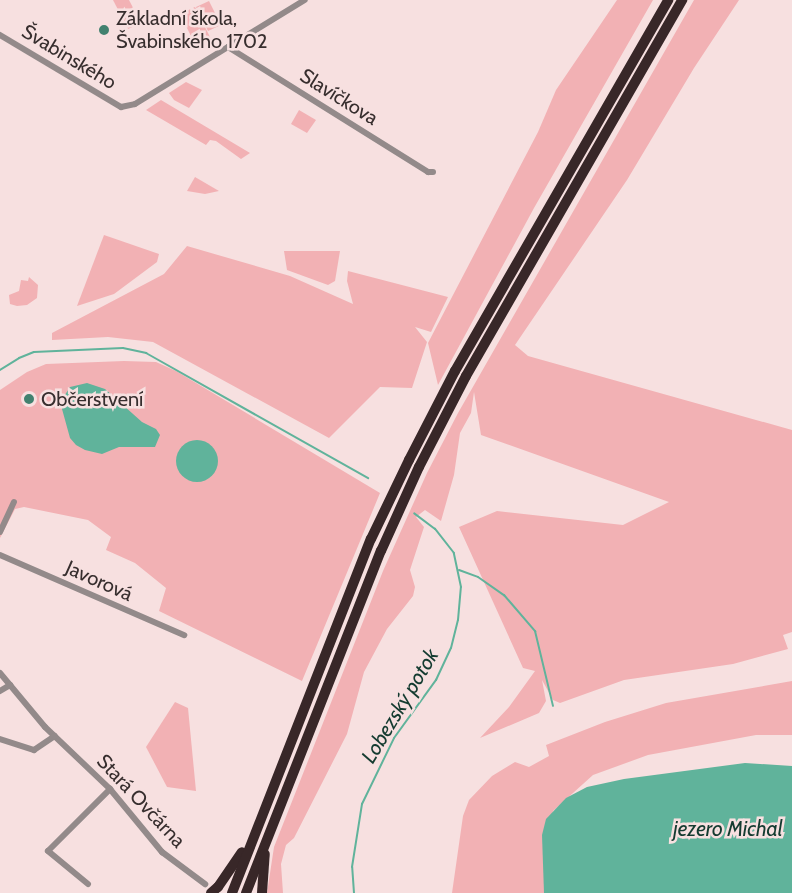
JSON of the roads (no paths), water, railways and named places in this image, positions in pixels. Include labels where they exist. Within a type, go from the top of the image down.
[{"type":"highway","points":[[232,893],[367,550],[409,460],[460,361],[668,0]]},
{"type":"highway","points":[[246,893],[381,551],[419,466],[466,376],[682,0]]},
{"type":"highway","points":[[208,889],[233,866],[257,826]]},
{"type":"highway","points":[[262,893],[269,830]]},
{"type":"street","points":[[228,47],[305,0]]},
{"type":"street","name":"Švabinského","points":[[0,35],[121,107],[135,104],[228,47]]},
{"type":"street","name":"Slavíčkova","points":[[228,47],[428,172],[433,172]]},
{"type":"street","points":[[0,532],[14,502]]},
{"type":"street","name":"Javorová","points":[[0,555],[184,635]]},
{"type":"street","name":"Stará Ovčárna","points":[[0,673],[55,736],[110,789],[162,852],[208,889]]},
{"type":"street","points":[[0,691],[10,685]]},
{"type":"street","points":[[0,739],[34,750],[55,736]]},
{"type":"street","points":[[88,884],[48,851],[110,789]]},
{"type":"water","points":[[87,383],[105,389],[142,422],[156,429],[160,435],[155,447],[119,447],[102,454],[76,445],[70,438],[62,409],[63,398],[70,387]]},
{"type":"water","points":[[197,440],[205,441],[212,446],[217,453],[217,469],[212,476],[205,481],[197,482],[189,481],[182,476],[177,469],[176,461],[177,453],[182,446],[189,441]]},
{"type":"water","name":"jezero Michal","points":[[745,763],[792,766],[792,893],[544,893],[542,835],[546,819],[566,798],[587,787],[624,779]]},
{"type":"waterway","name":"Lobezský potok","points":[[0,370],[34,352],[123,348],[146,353],[368,478]]},
{"type":"waterway","name":"Lobezský potok","points":[[354,893],[352,867],[362,804],[394,738],[436,680],[451,648],[458,620],[461,587],[454,553],[435,529],[414,513]]},
{"type":"waterway","points":[[459,570],[478,577],[504,595],[535,631],[553,706]]},
{"type":"place","name":"Základní škola, Švabinského 1702","points":[[104,30]]},
{"type":"place","name":"Občerstvení","points":[[29,399]]}]
